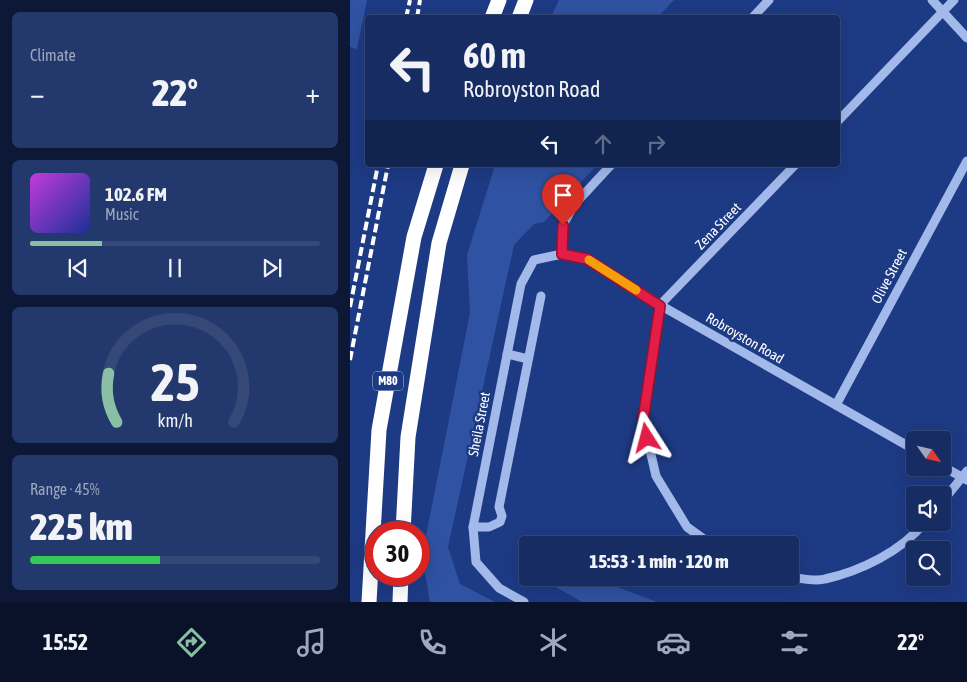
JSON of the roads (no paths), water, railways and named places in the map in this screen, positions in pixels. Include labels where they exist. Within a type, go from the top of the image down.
[{"type":"highway","points":[[493,15],[499,0]]},
{"type":"highway","points":[[521,15],[526,0]]},
{"type":"highway","name":"M80","points":[[369,602],[379,430],[414,237],[435,167]]},
{"type":"highway","name":"M80","points":[[404,521],[408,437],[439,243],[461,167]]},
{"type":"highway","points":[[400,602],[401,586]]},
{"type":"street","points":[[755,15],[769,0]]},
{"type":"street","points":[[932,0],[967,38]]},
{"type":"street","points":[[840,119],[954,0]]},
{"type":"street","name":"Olive Street","points":[[836,405],[967,161]]},
{"type":"street","points":[[562,254],[563,225],[574,205],[609,167]]},
{"type":"street","name":"Zena Street","points":[[660,306],[793,167]]},
{"type":"street","name":"Robroyston Road","points":[[562,254],[587,259],[660,306],[906,445]]},
{"type":"street","name":"Sheila Street","points":[[524,602],[498,588],[476,562],[473,527],[521,284],[534,260],[562,254]]},
{"type":"street","points":[[473,527],[489,527],[500,522],[502,516],[499,507],[541,296]]},
{"type":"street","points":[[660,306],[643,420],[656,476],[688,527],[700,536]]},
{"type":"street","points":[[507,354],[528,359]]},
{"type":"street","points":[[951,470],[966,476],[951,492]]},
{"type":"street","points":[[799,578],[823,580],[877,561],[918,531]]},
{"type":"railway","points":[[407,15],[410,0]]},
{"type":"railway","points":[[418,15],[420,0]]},
{"type":"railway","points":[[350,307],[378,167]]},
{"type":"railway","points":[[350,360],[388,167]]}]
